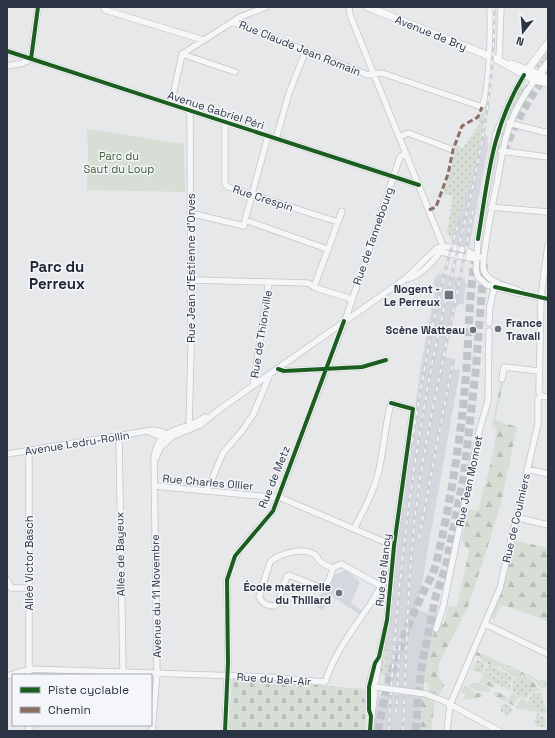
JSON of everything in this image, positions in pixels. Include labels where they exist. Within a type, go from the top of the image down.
[{"type":"main road","name":"Avenue de Bry","points":[[368,7],[494,58],[537,78]]},
{"type":"main road","points":[[526,73],[548,43]]},
{"type":"main road","points":[[537,78],[548,63]]},
{"type":"main road","points":[[537,78],[548,79]]},
{"type":"main road","points":[[537,78],[548,83]]},
{"type":"street","points":[[7,66],[23,63],[31,59],[38,7]]},
{"type":"street","points":[[103,7],[105,10],[203,40]]},
{"type":"street","points":[[171,105],[182,54],[232,22],[266,7]]},
{"type":"street","points":[[166,435],[200,425],[344,321],[421,272],[440,249],[437,231],[350,15],[349,7]]},
{"type":"street","points":[[490,7],[494,58]]},
{"type":"street","points":[[494,58],[501,7]]},
{"type":"street","name":"Rue Claude Jean Romain","points":[[232,22],[368,75],[382,73],[482,107],[494,58]]},
{"type":"street","points":[[276,139],[289,92],[306,50]]},
{"type":"street","name":"Avenue Gabriel Péri","points":[[7,51],[190,112],[419,185]]},
{"type":"street","points":[[182,54],[235,72]]},
{"type":"street","points":[[526,73],[512,96],[496,134],[478,239],[476,270],[481,281],[518,293],[548,299]]},
{"type":"street","points":[[495,285],[485,274],[484,257],[501,151],[509,123],[520,101],[537,78]]},
{"type":"street","name":"Rue Jean d'Estienne d'Orves","points":[[190,112],[190,424]]},
{"type":"street","name":"Rue Crespin","points":[[225,122],[225,184],[228,188],[338,222]]},
{"type":"street","points":[[509,123],[548,133]]},
{"type":"street","points":[[399,137],[408,133],[453,150]]},
{"type":"street","points":[[190,213],[244,226],[251,195],[268,136]]},
{"type":"street","points":[[501,151],[548,157]]},
{"type":"street","name":"Rue de Tannebourg","points":[[344,321],[400,157],[406,152]]},
{"type":"street","points":[[491,207],[548,212]]},
{"type":"street","points":[[314,287],[342,211]]},
{"type":"street","points":[[245,220],[327,249]]},
{"type":"street","points":[[472,252],[478,239]]},
{"type":"street","name":"Rue de Coulmiers","points":[[446,731],[450,705],[500,588],[538,424],[538,399],[541,396],[539,371],[541,297],[548,245]]},
{"type":"street","points":[[408,279],[419,266],[440,249],[472,252],[477,257]]},
{"type":"street","points":[[440,249],[470,258],[484,257]]},
{"type":"street","points":[[191,280],[308,283],[314,287],[352,299]]},
{"type":"street","name":"Rue de Thionville","points":[[253,386],[269,282]]},
{"type":"street","points":[[488,323],[495,285]]},
{"type":"street","name":"Rue de Metz","points":[[225,731],[228,676],[228,580],[230,568],[240,549],[273,511],[328,368],[344,321]]},
{"type":"street","name":"Rue Jean Monnet","points":[[436,629],[443,607],[480,428],[488,401],[489,331]]},
{"type":"street","points":[[278,369],[284,371],[362,367],[386,360]]},
{"type":"street","points":[[502,379],[504,366],[539,371]]},
{"type":"street","points":[[207,491],[223,453],[241,432],[252,415],[270,374]]},
{"type":"street","points":[[541,396],[548,397]]},
{"type":"street","name":"Rue de Nancy","points":[[354,529],[373,489],[379,470],[384,435],[391,403],[413,409],[394,546],[387,620],[379,657],[370,731]]},
{"type":"street","points":[[166,435],[189,427],[190,424],[215,413]]},
{"type":"street","name":"Avenue Ledru-Rollin","points":[[7,454],[147,431],[166,435]]},
{"type":"street","name":"Avenue du 11 Novembre","points":[[155,462],[166,435]]},
{"type":"street","name":"Avenue du 11 Novembre","points":[[152,731],[157,673],[155,462],[156,448],[166,435]]},
{"type":"street","name":"Allée de Bayeux","points":[[118,436],[123,672]]},
{"type":"street","name":"Allée Victor Basch","points":[[29,450],[29,672]]},
{"type":"street","points":[[527,469],[548,474]]},
{"type":"street","name":"Rue Charles Ollier","points":[[155,486],[278,497],[394,546]]},
{"type":"street","points":[[523,519],[548,525]]},
{"type":"street","points":[[333,568],[320,562],[316,555],[308,551],[302,551],[274,559],[270,562],[259,597],[262,603],[269,606],[275,606],[287,576],[289,575],[319,587],[324,586],[327,584],[333,568],[341,564],[381,586],[384,582],[391,582]]},
{"type":"street","points":[[7,580],[11,588],[30,588]]},
{"type":"street","name":"Rue du Bel-Air","points":[[18,674],[29,672],[123,672],[325,682],[332,663],[381,586]]},
{"type":"street","points":[[485,624],[548,654]]},
{"type":"street","name":"Rue de Nancy","points":[[371,716],[369,710],[369,686],[375,663],[379,657]]},
{"type":"street","points":[[376,687],[426,694],[499,731]]},
{"type":"shaded area","points":[[483,131],[488,137],[487,143],[489,143],[469,248],[457,245],[451,239],[473,172]]},
{"type":"shaded area","points":[[439,273],[465,279],[465,283],[468,285],[465,288],[464,304],[459,304],[456,307],[445,357],[455,359],[454,369],[460,370],[417,611],[437,614],[436,623],[425,673],[420,731],[373,731],[378,698],[381,693],[385,691],[387,685],[387,625],[401,503],[423,353],[436,287],[434,286],[434,279]]},
{"type":"shaded area","name":"École maternelle du Thillard","points":[[346,570],[360,582],[351,603],[362,611],[359,614],[332,596],[322,610],[313,604],[325,589],[334,573],[337,574]]},
{"type":"green space","points":[[548,49],[548,57],[538,69],[534,66]]},
{"type":"green space","points":[[525,85],[528,86],[511,117],[502,140],[496,160],[486,213],[490,180],[501,132],[520,86],[523,87]]},
{"type":"green space","points":[[484,111],[480,144],[476,160],[451,239],[447,233],[453,195],[443,194],[457,146],[463,148],[480,123],[477,121]]},
{"type":"green space","name":"Parc du Saut du Loup","points":[[87,129],[184,144],[185,192],[87,190]]},
{"type":"green space","points":[[506,370],[495,420],[517,427],[501,503],[485,556],[467,609],[439,663],[438,676],[444,685],[439,695],[429,692],[428,683],[424,682],[436,623],[444,624],[448,606],[457,607],[469,551],[461,540],[469,509],[478,511],[491,462],[497,429],[492,426],[503,371]]},
{"type":"green space","points":[[512,540],[548,548],[548,621],[505,606],[499,607],[495,619],[490,616]]},
{"type":"green space","points":[[387,625],[387,685],[383,682],[384,676],[380,673]]},
{"type":"green space","points":[[475,651],[534,677],[534,679],[539,681],[541,679],[548,682],[548,687],[541,688],[533,679],[506,666],[496,667],[482,661],[480,656],[474,655]]},
{"type":"green space","points":[[477,660],[486,664],[482,674],[473,670]]},
{"type":"green space","points":[[488,665],[508,674],[514,679],[510,682],[485,670]]},
{"type":"green space","points":[[503,666],[520,672],[522,675],[515,678],[509,673],[500,669]]},
{"type":"green space","points":[[485,671],[510,683],[511,691],[482,676]]},
{"type":"green space","points":[[523,676],[531,689],[537,692],[530,693],[526,699],[513,692],[512,684],[515,679]]},
{"type":"green space","points":[[523,676],[531,679],[540,691],[531,689]]},
{"type":"green space","points":[[482,677],[495,684],[494,688],[479,682]]},
{"type":"green space","points":[[234,678],[364,689],[366,731],[229,731],[232,681]]},
{"type":"green space","points":[[473,683],[479,683],[489,688],[491,692],[477,691],[469,686]]},
{"type":"green space","points":[[464,686],[470,688],[476,693],[484,694],[479,698],[463,700],[466,694],[461,692]]},
{"type":"green space","points":[[496,691],[507,697],[506,702],[496,697],[494,693]]},
{"type":"green space","points":[[541,692],[546,712],[544,715],[532,708],[528,702],[532,694]]},
{"type":"green space","points":[[512,693],[520,697],[516,700],[514,706],[507,702]]},
{"type":"green space","points":[[422,697],[435,700],[431,731],[420,731]]},
{"type":"green space","points":[[521,698],[525,701],[536,712],[515,708]]},
{"type":"green space","points":[[504,704],[510,706],[513,711],[507,715],[501,712],[501,707]]},
{"type":"green space","points":[[537,713],[545,718],[545,727],[538,727],[534,723]]},
{"type":"tunnel","points":[[504,152],[523,111],[548,73]]},
{"type":"tunnel","points":[[378,731],[394,664],[413,615],[434,570],[442,539],[454,474],[463,409],[471,292],[475,260]]},
{"type":"tunnel","points":[[416,731],[418,696],[423,659],[436,595],[446,566],[464,475],[476,368],[484,264]]},
{"type":"railway","points":[[389,731],[395,634],[411,488],[436,344],[475,177],[483,136],[493,51],[494,7]]},
{"type":"railway","points":[[403,731],[409,582],[414,522],[430,422],[460,280],[473,209]]},
{"type":"railway","points":[[412,442],[426,359],[444,276],[459,222]]},
{"type":"railway","points":[[419,538],[453,361]]},
{"type":"railway","points":[[396,713],[400,639]]},
{"type":"marked path","points":[[429,210],[436,207],[448,174],[453,150],[462,126],[478,117],[482,107]]},
{"type":"cycle path","points":[[31,59],[38,7]]},
{"type":"cycle path","points":[[7,51],[419,185]]},
{"type":"cycle path","points":[[478,239],[492,155],[504,115],[524,75]]},
{"type":"cycle path","points":[[495,287],[548,299]]},
{"type":"cycle path","points":[[225,731],[228,663],[227,580],[235,556],[273,511],[344,321]]},
{"type":"cycle path","points":[[278,369],[284,371],[362,367],[386,360]]},
{"type":"cycle path","points":[[370,731],[371,716],[369,710],[369,687],[375,663],[379,657],[387,620],[394,546],[413,409],[391,403]]},
{"type":"place","name":"Nogent - Le Perreux","points":[[449,295]]},
{"type":"place","name":"France Travail","points":[[498,329]]},
{"type":"place","name":"Scène Watteau","points":[[473,330]]},
{"type":"place","name":"École maternelle du Thillard","points":[[339,593]]},
{"type":"district","name":"Parc du Perreux","points":[[57,276]]}]
